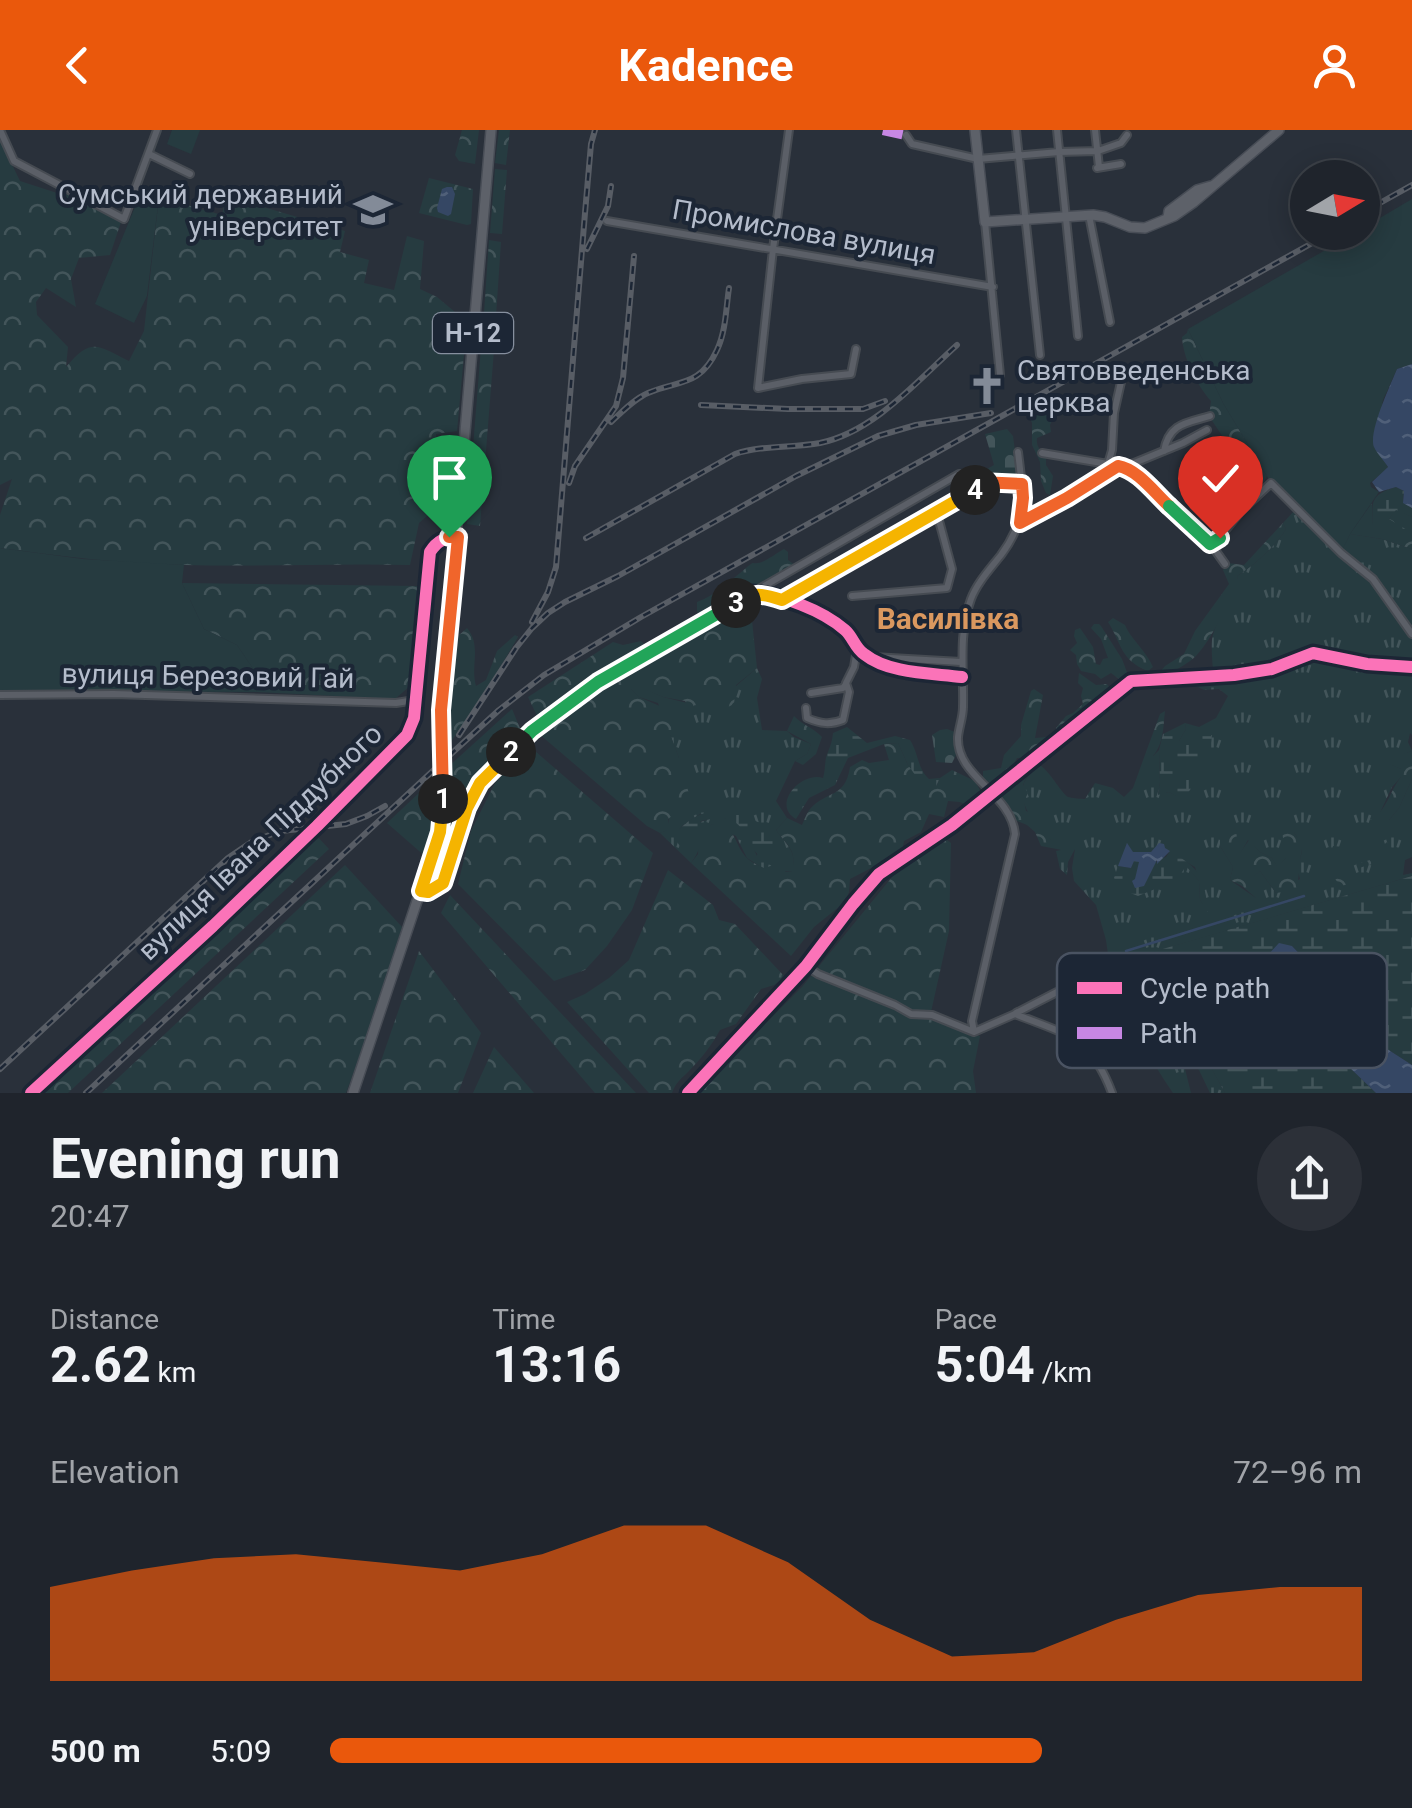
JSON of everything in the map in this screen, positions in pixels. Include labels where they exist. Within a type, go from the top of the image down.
[{"type":"main road","name":"Н-12","points":[[353,1093],[440,832],[444,777],[441,710],[491,130]]},
{"type":"main road","points":[[975,130],[986,222],[1088,215],[1138,228],[1168,218],[1194,202],[1279,130]]},
{"type":"street","points":[[0,130],[14,162],[124,219],[156,130]]},
{"type":"street","points":[[789,130],[758,388],[852,374],[856,349]]},
{"type":"street","points":[[1016,130],[1040,356]]},
{"type":"street","points":[[1057,130],[1078,336]]},
{"type":"street","points":[[1095,130],[1097,168],[1121,164]]},
{"type":"street","points":[[906,135],[912,144],[978,158],[1098,151],[1121,142],[1127,135]]},
{"type":"street","points":[[149,154],[190,174]]},
{"type":"street","points":[[1088,215],[1110,322]]},
{"type":"street","name":"Промислова вулиця","points":[[607,221],[993,287]]},
{"type":"street","points":[[986,222],[1000,375]]},
{"type":"street","points":[[1115,467],[1114,414],[1122,382]]},
{"type":"street","points":[[1164,452],[1166,436],[1174,428],[1210,416]]},
{"type":"street","points":[[1020,523],[1115,467],[1164,452],[1206,430]]},
{"type":"street","points":[[974,1032],[972,1022],[1016,834],[1000,800],[960,756],[961,662],[975,588],[1020,523],[1023,498],[1018,452]]},
{"type":"street","points":[[1042,454],[1115,467],[1210,544],[1225,564]]},
{"type":"street","points":[[421,891],[428,892],[443,883],[467,808],[480,783],[532,731],[598,682],[959,474],[972,474],[980,482],[1022,484]]},
{"type":"street","points":[[782,600],[939,512],[976,489],[980,482]]},
{"type":"street","points":[[1210,544],[1271,483],[1340,554],[1373,579],[1412,634]]},
{"type":"street","points":[[852,596],[946,588],[952,569],[939,512]]},
{"type":"street","name":"вулиця Івана Піддубного","points":[[31,1093],[213,926],[407,735],[414,718],[430,552],[443,539],[458,537]]},
{"type":"street","points":[[752,593],[782,600],[834,622],[867,657],[885,665],[962,676]]},
{"type":"street","points":[[811,693],[843,688],[854,668],[858,648]]},
{"type":"street","points":[[688,1093],[806,966],[880,874],[952,824],[1131,681],[1234,675],[1313,654],[1412,667]]},
{"type":"street","points":[[867,657],[961,662]]},
{"type":"street","points":[[806,708],[807,718],[817,722],[831,724],[843,720],[849,692],[846,682]]},
{"type":"street","name":"вулиця Березовий Гай","points":[[0,695],[114,694],[396,703],[415,700]]},
{"type":"street","points":[[806,966],[911,1014],[932,1015],[974,1032],[1057,992]]},
{"type":"street","points":[[1015,1014],[1057,1032]]},
{"type":"street","points":[[1103,1068],[1112,1093]]},
{"type":"green space","points":[[172,130],[200,130],[191,154],[167,144]]},
{"type":"green space","points":[[462,130],[479,130],[475,164],[459,161],[455,155]]},
{"type":"green space","points":[[499,130],[510,130],[506,165],[495,163]]},
{"type":"green space","points":[[0,140],[20,181],[57,193],[66,189],[121,222],[110,255],[79,258],[71,279],[76,307],[46,288],[36,302],[37,315],[68,347],[66,367],[82,351],[96,347],[129,361],[144,331],[159,197],[222,215],[226,196],[345,231],[340,252],[369,260],[364,283],[394,290],[407,236],[424,241],[420,289],[437,297],[467,322],[457,431],[436,434],[436,444],[456,447],[450,511],[445,514],[431,502],[427,516],[419,523],[410,565],[162,564],[0,548],[0,515],[12,479],[0,485]]},
{"type":"green space","points":[[495,169],[507,170],[502,234],[490,233]]},
{"type":"green space","points":[[429,178],[473,189],[471,224],[419,213]]},
{"type":"green space","points":[[142,190],[159,197],[147,296],[134,323],[95,304]]},
{"type":"green space","points":[[1412,199],[1412,364],[1397,369],[1383,400],[1374,447],[1388,468],[1370,483],[1379,492],[1341,553],[1271,483],[1223,403],[1188,329],[1325,250],[1380,250],[1380,218]]},
{"type":"green space","points":[[489,240],[501,242],[496,316],[484,313]]},
{"type":"green space","points":[[483,322],[496,325],[480,526],[467,524]]},
{"type":"green space","points":[[1188,329],[1223,403],[1267,476],[1257,494],[1252,472],[1239,457],[1213,457],[1211,461],[1216,464],[1202,470],[1206,457],[1222,444],[1223,437],[1209,416],[1211,401],[1185,354],[1182,337]]},
{"type":"green space","points":[[1039,403],[1041,413],[1056,411],[1051,432],[1037,438],[1053,476],[1050,495],[1041,481],[1028,413]]},
{"type":"green space","points":[[1007,429],[1013,436],[1019,482],[991,481],[987,469],[994,465],[985,434]]},
{"type":"green space","points":[[1396,487],[1404,491],[1403,502],[1412,508],[1412,517],[1396,510],[1389,519],[1412,533],[1409,539],[1373,526],[1374,500]]},
{"type":"green space","points":[[1372,503],[1373,526],[1389,519],[1396,509],[1412,517],[1412,549],[1350,534]]},
{"type":"green space","points":[[1295,510],[1341,552],[1350,534],[1412,549],[1412,735],[1408,742],[1412,751],[1393,758],[1390,764],[1401,769],[1401,777],[1378,817],[1389,820],[1412,779],[1412,857],[1405,860],[1403,875],[1412,876],[1150,953],[1108,953],[1096,905],[1074,881],[1075,849],[1067,875],[1060,869],[1056,851],[1061,850],[1028,811],[1022,793],[1024,783],[1040,765],[1068,797],[1085,799],[1095,783],[1113,788],[1124,797],[1133,788],[1146,752],[1153,756],[1159,750],[1158,794],[1169,792],[1183,799],[1179,741],[1185,723],[1199,727],[1216,718],[1228,696],[1219,689],[1204,690],[1192,684],[1195,677],[1213,675],[1213,634],[1239,586],[1237,576],[1257,561],[1286,529],[1283,523]],"holes":[[[1294,832],[1301,847],[1300,879],[1276,893],[1260,871],[1251,878],[1256,898],[1230,880],[1233,867],[1220,839],[1240,854],[1248,840],[1272,858],[1277,867],[1286,858]],[[1158,846],[1195,867],[1199,881],[1186,865],[1114,878],[1130,849],[1151,852]]]},
{"type":"green space","points":[[1283,523],[1286,529],[1276,542],[1237,576],[1240,586],[1196,656],[1170,676],[1157,676],[1184,654],[1195,631],[1229,584],[1223,570],[1228,563],[1244,565]]},
{"type":"green space","points":[[0,548],[83,559],[184,565],[182,583],[204,629],[237,645],[254,670],[257,692],[0,691]]},
{"type":"green space","points":[[784,549],[795,565],[788,571],[704,616],[697,612],[697,602],[751,564]]},
{"type":"green space","points":[[182,583],[419,586],[411,685],[395,699],[257,692],[254,670],[237,645],[204,629]]},
{"type":"green space","points":[[737,607],[751,611],[757,668],[736,685],[734,704],[716,713],[695,705],[688,710],[685,701],[631,684],[639,697],[678,714],[670,734],[691,801],[668,819],[668,830],[660,833],[538,733],[582,697]]},
{"type":"green space","points":[[1113,618],[1125,625],[1147,656],[1153,667],[1148,671],[1123,651],[1108,622]]},
{"type":"green space","points":[[1094,624],[1101,626],[1122,659],[1128,675],[1123,682],[1111,673],[1101,679],[1081,671],[1070,650],[1077,643],[1075,630],[1080,628],[1093,647],[1096,664],[1108,658],[1101,639],[1091,628]]},
{"type":"green space","points":[[467,628],[474,642],[476,686],[486,680],[497,651],[515,635],[518,637],[446,749],[458,636]]},
{"type":"green space","points":[[641,641],[649,649],[586,685],[539,720],[528,697],[613,642],[623,645]]},
{"type":"green space","points":[[757,668],[762,679],[757,698],[762,730],[787,731],[811,744],[807,754],[795,761],[776,801],[787,818],[776,830],[792,853],[793,872],[764,869],[747,858],[736,836],[712,824],[691,863],[660,833],[667,830],[679,758],[658,703],[639,697],[631,683],[695,705],[736,686]],"holes":[[[700,814],[724,818],[699,823],[674,836]],[[727,819],[760,824],[757,856],[744,830]]]},
{"type":"green space","points":[[1079,673],[1096,685],[1107,684],[1112,691],[1058,734],[1056,728],[1066,716],[1083,704]]},
{"type":"green space","points":[[1034,689],[1043,695],[1035,738],[1047,737],[1049,743],[1033,757],[1017,758],[1008,774],[990,783],[983,778],[983,771],[1001,768],[1004,755],[1021,736]]},
{"type":"green space","points":[[512,709],[522,733],[474,776],[440,868],[434,864],[445,834],[448,767]]},
{"type":"green space","points":[[1165,711],[1161,741],[1152,757],[1146,752],[1160,714]]},
{"type":"green space","points":[[794,716],[822,737],[816,754],[803,765],[795,761],[807,754],[811,744],[787,731]]},
{"type":"green space","points":[[1185,723],[1181,746],[1196,736],[1212,735],[1210,751],[1193,761],[1199,768],[1183,800],[1169,792],[1158,795],[1159,750],[1163,734]]},
{"type":"green space","points":[[847,727],[867,743],[895,736],[910,740],[925,775],[929,779],[940,778],[936,786],[923,786],[898,743],[884,744],[848,758],[835,785],[809,798],[796,819],[789,813],[788,798],[806,779],[823,778],[833,733]]},
{"type":"green space","points":[[947,729],[955,732],[956,755],[952,763],[936,762],[932,735]]},
{"type":"green space","points":[[898,743],[908,765],[936,786],[952,770],[975,781],[982,794],[968,806],[948,801],[944,817],[929,814],[921,832],[904,841],[902,852],[850,879],[845,902],[814,927],[791,956],[691,863],[698,854],[699,840],[712,824],[727,829],[752,862],[764,868],[777,864],[792,872],[792,853],[776,830],[787,818],[802,825],[816,803],[840,789],[850,767],[862,760],[889,760],[884,744]]},
{"type":"green space","points":[[528,745],[653,853],[632,910],[607,946],[585,970],[554,981],[458,884],[471,831],[495,783]]},
{"type":"green space","points":[[1412,751],[1412,779],[1386,831],[1376,838],[1368,830],[1370,820],[1380,812],[1401,777],[1401,769],[1389,764],[1393,757]]},
{"type":"green space","points":[[1035,762],[1040,765],[1023,785],[1028,793],[1024,801],[1026,811],[1042,821],[1050,839],[1060,844],[1062,850],[1041,846],[1035,832],[1015,820],[1000,795]]},
{"type":"green space","points":[[436,777],[435,818],[426,857],[387,823]]},
{"type":"green space","points":[[711,811],[742,816],[770,829],[784,844],[782,851],[767,861],[751,847],[737,824],[718,818],[701,821],[684,852],[673,836],[690,820]]},
{"type":"green space","points":[[1218,822],[1236,832],[1240,853],[1249,840],[1277,866],[1286,858],[1282,831],[1294,832],[1302,845],[1297,890],[1276,893],[1260,871],[1252,878],[1259,889],[1256,898],[1230,880],[1233,867],[1220,839],[1210,831]]},
{"type":"green space","points":[[314,833],[329,849],[68,1093],[34,1093]]},
{"type":"green space","points":[[943,837],[951,843],[949,931],[931,1012],[936,1020],[980,1036],[973,1071],[976,1093],[696,1093],[802,987],[897,871]]},
{"type":"green space","points":[[1355,840],[1360,848],[1352,864],[1356,875],[1350,884],[1340,886],[1334,877],[1316,873],[1336,866],[1331,854],[1333,846],[1344,847]]},
{"type":"green space","points":[[1387,842],[1393,850],[1402,846],[1411,852],[1359,868],[1356,864],[1377,858],[1377,851]]},
{"type":"green space","points":[[1170,851],[1199,875],[1208,912],[1200,900],[1199,881],[1186,866],[1177,880],[1138,896],[1123,890],[1114,878],[1118,866],[1131,868],[1134,860],[1140,862],[1132,881],[1135,888]]},
{"type":"green space","points":[[345,865],[402,927],[346,1093],[102,1093]]},
{"type":"green space","points":[[668,870],[713,905],[719,920],[735,924],[785,977],[761,989],[736,1024],[720,1030],[672,1093],[649,1093],[567,1002],[609,978],[629,960]]},
{"type":"green space","points":[[1412,876],[1412,1065],[1387,1049],[1387,953],[1299,953],[1292,946],[1285,953],[1149,953]]},
{"type":"green space","points":[[450,895],[636,1093],[595,1093],[441,913]]},
{"type":"green space","points":[[419,951],[481,1033],[458,1093],[370,1093]]},
{"type":"green space","points":[[494,1047],[534,1093],[473,1093]]},
{"type":"green space","points":[[1157,1068],[1186,1068],[1191,1093],[1173,1093]]},
{"type":"green space","points":[[1211,1068],[1225,1093],[1210,1093],[1199,1070]]},
{"type":"green space","points":[[1211,1068],[1350,1068],[1376,1093],[1225,1093]]},
{"type":"water","points":[[452,187],[455,194],[448,216],[437,208],[442,189]]},
{"type":"water","points":[[1412,364],[1412,508],[1403,503],[1404,491],[1396,487],[1379,492],[1372,482],[1388,467],[1375,450],[1373,440],[1381,408],[1397,369]]},
{"type":"water","points":[[1127,843],[1133,852],[1151,852],[1159,843],[1170,851],[1157,864],[1157,860],[1144,886],[1135,888],[1132,881],[1139,862],[1134,861],[1131,868],[1118,866]]},
{"type":"water","points":[[1279,943],[1292,946],[1299,953],[1270,953]]},
{"type":"water","points":[[1387,1049],[1412,1065],[1412,1093],[1376,1093],[1350,1068],[1387,1068]]},
{"type":"waterway","points":[[1126,951],[1304,896]]},
{"type":"railway","points":[[532,622],[556,567],[595,130]]},
{"type":"railway","points":[[1380,203],[1412,185]]},
{"type":"railway","points":[[587,249],[608,206],[611,186]]},
{"type":"railway","points":[[86,1093],[499,710],[544,675],[641,617],[1300,250]]},
{"type":"railway","points":[[569,483],[575,466],[616,406],[623,378],[634,256]]},
{"type":"railway","points":[[611,422],[643,396],[703,370],[720,343],[729,288]]},
{"type":"railway","points":[[586,538],[735,454],[820,443],[859,428],[894,403],[957,345]]},
{"type":"railway","points":[[701,405],[863,409],[885,401]]},
{"type":"railway","points":[[459,735],[516,648],[532,628],[565,602],[796,476],[878,436],[916,425],[991,413]]},
{"type":"railway","points":[[0,1069],[228,858],[253,841],[281,831],[346,824],[385,806]]},
{"type":"marked path","points":[[883,130],[906,135]]},
{"type":"cycle path","points":[[31,1093],[213,926],[407,735],[414,718],[430,552],[442,540],[458,537]]},
{"type":"cycle path","points":[[421,891],[428,893],[443,883],[467,809],[480,783],[532,731],[597,683],[752,593],[789,600],[825,616],[845,630],[861,652],[874,661],[911,672],[962,677]]},
{"type":"cycle path","points":[[688,1093],[806,966],[879,874],[952,825],[1131,681],[1234,675],[1272,669],[1313,653],[1367,664],[1412,667]]},
{"type":"place","name":"Сумський державний університет","points":[[373,210]]},
{"type":"place","name":"Святовведенська церква","points":[[987,386]]},
{"type":"district","name":"Василівка","points":[[948,618]]},
{"type":"route","points":[[449,537],[458,537],[441,710],[443,811],[421,891],[428,892],[443,883],[467,808],[480,783],[564,705],[752,593],[782,600],[939,512],[976,489],[980,482],[1022,484],[1020,523],[1106,471],[1126,467],[1210,544],[1220,538]]}]
